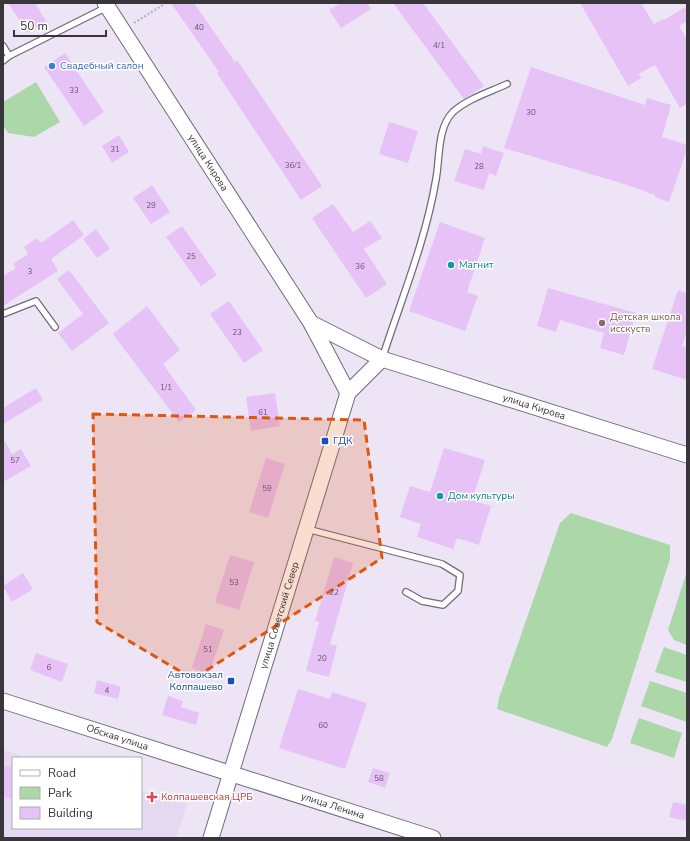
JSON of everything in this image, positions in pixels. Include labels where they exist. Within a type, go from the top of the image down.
[{"type":"street","name":"улица Кирова","points":[[109,4],[122,30],[311,323],[348,393]]},
{"type":"street","name":"улица Кирова","points":[[311,323],[382,359],[687,454]]},
{"type":"street","points":[[348,393],[382,359]]},
{"type":"street","name":"улица Советский Север","points":[[211,838],[348,393]]},
{"type":"street","name":"Обская улица","points":[[3,701],[232,773]]},
{"type":"street","name":"улица Ленина","points":[[232,773],[433,838]]},
{"type":"lane","points":[[3,61],[9,56],[109,4]]},
{"type":"lane","points":[[3,46],[9,56]]},
{"type":"lane","points":[[382,359],[429,214],[442,136],[446,123],[453,112],[507,84]]},
{"type":"lane","points":[[3,314],[36,300],[55,327]]},
{"type":"lane","points":[[306,529],[442,564],[460,575],[458,591],[443,605],[422,601],[406,592]]},
{"type":"path","points":[[122,30],[166,3]]},
{"type":"highlighted area","points":[[93,414],[364,420],[382,558],[193,679],[97,622]]},
{"type":"shaded area","name":"Колпашевская ЦРБ","points":[[3,750],[26,757],[12,757],[12,829],[142,829],[142,791],[187,804],[176,838],[3,838]]},
{"type":"green space","points":[[36,82],[60,122],[34,137],[8,133],[3,125],[3,102]]},
{"type":"green space","points":[[571,513],[670,545],[670,559],[612,739],[607,747],[497,709],[499,698],[560,523]]},
{"type":"green space","points":[[687,571],[687,645],[674,640],[668,630]]},
{"type":"green space","points":[[664,647],[687,655],[687,682],[655,672]]},
{"type":"green space","points":[[650,681],[687,693],[687,722],[641,706]]},
{"type":"green space","points":[[639,718],[682,733],[674,758],[630,743]]},
{"type":"building","points":[[8,3],[35,3],[46,21],[28,33]]},
{"type":"building","points":[[171,3],[194,3],[235,62],[237,60],[322,186],[301,200],[217,73],[219,72]]},
{"type":"building","points":[[341,3],[367,3],[371,9],[341,28],[329,10]]},
{"type":"building","points":[[393,3],[423,3],[484,86],[464,99]]},
{"type":"building","points":[[580,3],[641,3],[654,24],[663,19],[664,20],[687,6],[687,21],[679,26],[687,40],[687,104],[680,108],[655,65],[639,74],[641,78],[628,86]]},
{"type":"building","points":[[65,53],[104,112],[84,126],[44,67]]},
{"type":"building","points":[[531,67],[645,105],[647,98],[671,105],[662,137],[687,145],[687,149],[669,202],[655,197],[655,195],[621,183],[504,148]]},
{"type":"building","points":[[389,122],[418,131],[408,163],[379,154]]},
{"type":"building","points":[[119,135],[129,152],[112,163],[102,146]]},
{"type":"building","points":[[483,146],[504,153],[496,176],[489,173],[484,190],[454,181],[465,149],[481,154]]},
{"type":"building","points":[[152,185],[170,212],[151,224],[133,198]]},
{"type":"building","points":[[333,204],[353,232],[370,221],[382,238],[364,249],[387,284],[366,298],[312,218]]},
{"type":"building","points":[[73,220],[84,235],[51,259],[58,271],[3,306],[3,276],[16,268],[13,264],[28,254],[24,247],[37,238],[41,243]]},
{"type":"building","name":"Магнит","points":[[440,222],[485,238],[467,292],[478,296],[465,331],[409,311]]},
{"type":"building","points":[[182,226],[217,275],[201,286],[166,237]]},
{"type":"building","points":[[96,229],[110,249],[97,258],[83,239]]},
{"type":"building","points":[[69,270],[109,323],[72,351],[58,333],[83,314],[57,279]]},
{"type":"building","name":"Детская школа исскуств","points":[[548,288],[636,313],[624,355],[600,348],[604,333],[560,320],[556,332],[537,326]]},
{"type":"building","points":[[678,290],[687,293],[687,331],[682,346],[687,348],[687,380],[652,369]]},
{"type":"building","points":[[229,301],[263,350],[244,363],[210,314]]},
{"type":"building","points":[[147,306],[180,350],[163,364],[196,410],[179,422],[113,334]]},
{"type":"building","points":[[36,388],[43,400],[3,424],[3,408]]},
{"type":"building","points":[[275,393],[280,426],[251,431],[246,397]]},
{"type":"building","points":[[3,438],[12,454],[21,449],[31,466],[3,482]]},
{"type":"building","name":"Дом культуры","points":[[444,448],[485,460],[472,500],[491,506],[479,545],[457,538],[453,549],[417,537],[421,524],[400,517],[410,486],[430,492]]},
{"type":"building","points":[[266,458],[285,464],[268,518],[249,512]]},
{"type":"building","points":[[230,555],[254,562],[239,610],[215,602]]},
{"type":"building","points":[[334,557],[353,563],[330,644],[337,646],[329,677],[306,671],[319,622],[315,621]]},
{"type":"building","points":[[23,573],[33,589],[12,602],[3,586]]},
{"type":"building","points":[[206,624],[224,630],[209,674],[192,668]]},
{"type":"building","points":[[36,653],[68,664],[62,682],[30,670]]},
{"type":"building","points":[[97,680],[121,687],[118,699],[94,693]]},
{"type":"building","points":[[298,689],[330,699],[332,692],[367,703],[345,769],[279,748]]},
{"type":"building","points":[[168,696],[183,701],[181,707],[199,713],[196,725],[162,715]]},
{"type":"building","points":[[3,765],[12,768],[12,799],[3,796]]},
{"type":"building","points":[[373,768],[390,773],[385,788],[368,782]]},
{"type":"building","points":[[673,802],[687,805],[687,821],[669,817]]},
{"type":"place","name":"Свадебный салон","points":[[52,66]]},
{"type":"place","name":"Магнит","points":[[451,265]]},
{"type":"place","name":"Детская школа исскуств","points":[[602,323]]},
{"type":"place","name":"ГДК","points":[[325,441]]},
{"type":"place","name":"Дом культуры","points":[[440,496]]},
{"type":"place","name":"Автовокзал Колпашево","points":[[231,681]]},
{"type":"place","name":"Колпашевская ЦРБ","points":[[152,797]]}]
